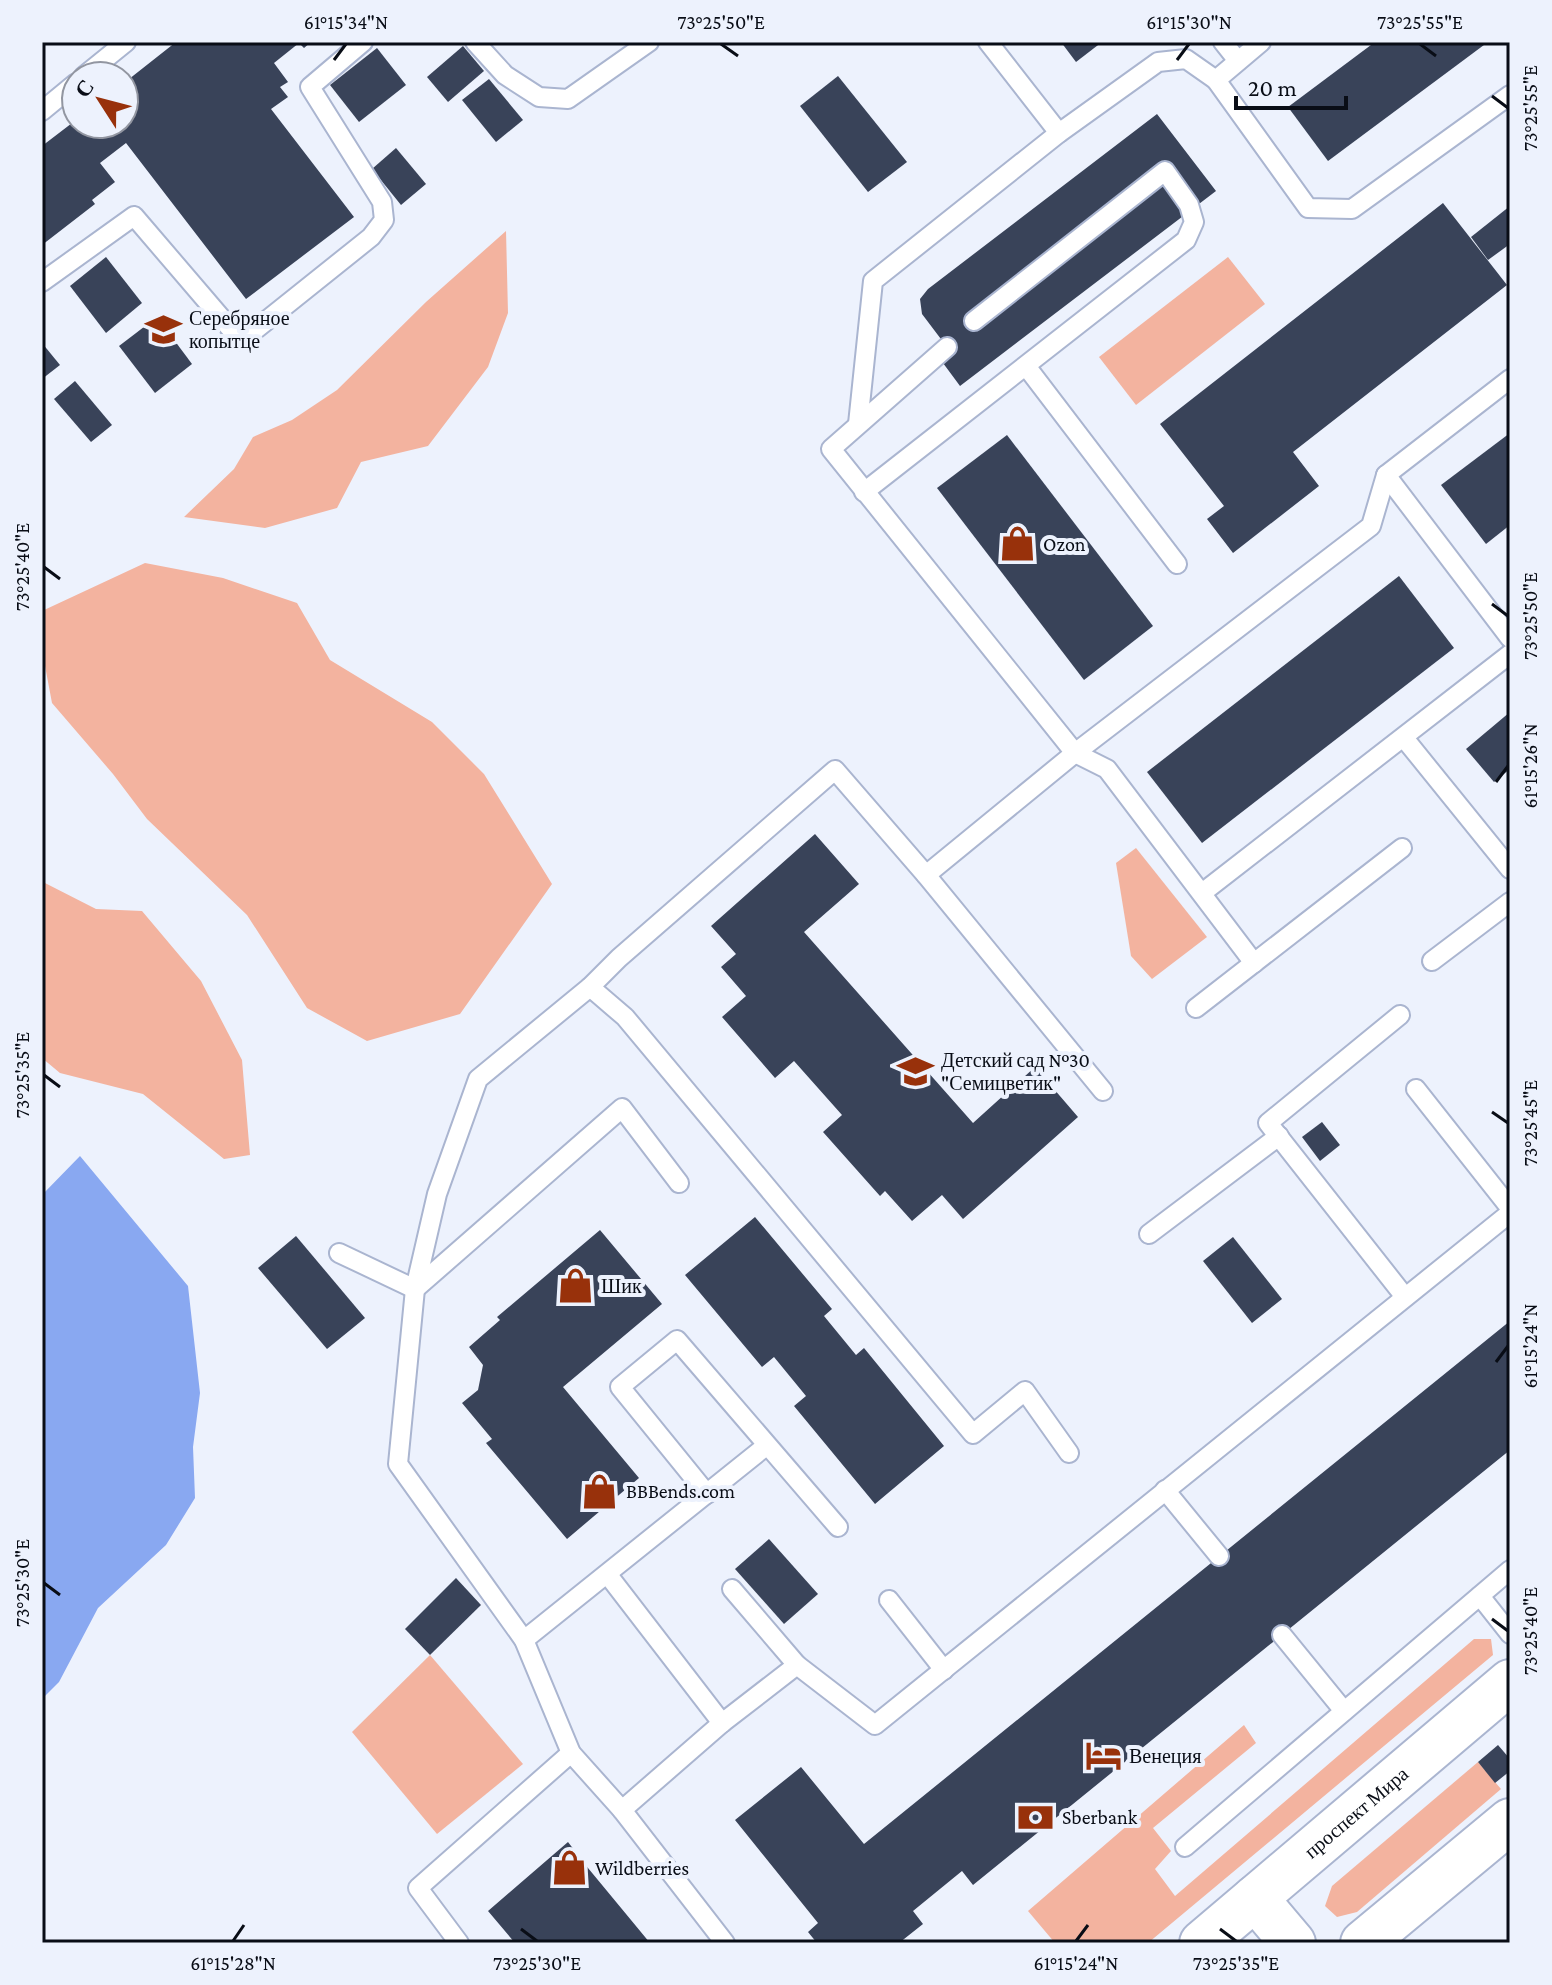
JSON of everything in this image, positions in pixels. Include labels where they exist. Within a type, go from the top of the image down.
[{"type":"main road","name":"проспект Мира","points":[[1202,1943],[1510,1682]]},
{"type":"main road","points":[[1363,1943],[1510,1821]]},
{"type":"main road","points":[[1255,1898],[1293,1943]]},
{"type":"lane","points":[[104,60],[126,42]]},
{"type":"lane","points":[[42,282],[134,216],[241,341],[371,237],[384,220],[382,202],[310,87],[363,42]]},
{"type":"lane","points":[[475,42],[505,75],[539,97],[568,99],[649,42]]},
{"type":"lane","points":[[988,42],[1059,133]]},
{"type":"lane","points":[[1223,42],[1238,61]]},
{"type":"lane","points":[[1216,80],[1261,42]]},
{"type":"lane","points":[[858,424],[873,281],[1059,133],[1158,62],[1186,59],[1216,80],[1308,208],[1352,209],[1510,95]]},
{"type":"lane","points":[[42,111],[60,96]]},
{"type":"lane","points":[[864,492],[1186,240],[1194,222],[1189,205],[1165,171],[974,321]]},
{"type":"lane","points":[[947,347],[831,449],[1075,753],[1107,769],[1254,963]]},
{"type":"lane","points":[[1026,366],[1177,564]]},
{"type":"lane","points":[[926,875],[1075,753],[1371,526],[1386,475],[1510,379]]},
{"type":"lane","points":[[1386,475],[1510,638]]},
{"type":"lane","points":[[1202,893],[1510,654]]},
{"type":"lane","points":[[1404,738],[1510,869]]},
{"type":"lane","points":[[725,1943],[622,1810],[571,1753],[524,1640],[398,1464],[415,1289],[437,1194],[478,1079],[590,987],[619,958],[835,770],[926,875],[1103,1091]]},
{"type":"lane","points":[[1196,1008],[1402,848]]},
{"type":"lane","points":[[1432,961],[1510,902]]},
{"type":"lane","points":[[590,987],[625,1017],[973,1434],[1025,1391],[1069,1453]]},
{"type":"lane","points":[[1400,1015],[1268,1123],[1405,1297]]},
{"type":"lane","points":[[732,1589],[797,1665],[875,1725],[1510,1210],[1416,1089]]},
{"type":"lane","points":[[415,1289],[622,1108],[679,1183]]},
{"type":"lane","points":[[1149,1234],[1279,1136]]},
{"type":"lane","points":[[339,1253],[415,1289]]},
{"type":"lane","points":[[707,1494],[620,1387],[677,1340],[838,1527]]},
{"type":"lane","points":[[524,1640],[766,1446]]},
{"type":"lane","points":[[1165,1490],[1219,1556]]},
{"type":"lane","points":[[1185,1847],[1510,1570]]},
{"type":"lane","points":[[608,1575],[722,1723]]},
{"type":"lane","points":[[1480,1596],[1510,1634]]},
{"type":"lane","points":[[889,1600],[944,1670]]},
{"type":"lane","points":[[1282,1635],[1344,1711]]},
{"type":"lane","points":[[622,1810],[722,1723],[797,1665]]},
{"type":"lane","points":[[459,1943],[418,1888],[571,1753]]},
{"type":"shaded area","points":[[506,231],[508,313],[488,367],[428,446],[361,462],[337,508],[265,528],[184,517],[234,469],[253,437],[292,420],[337,390],[426,302]]},
{"type":"shaded area","points":[[1228,257],[1265,304],[1136,405],[1099,357]]},
{"type":"shaded area","points":[[145,563],[223,578],[297,603],[330,660],[432,722],[484,774],[552,884],[460,1014],[367,1041],[307,1008],[247,915],[147,819],[52,703],[42,650],[42,611]]},
{"type":"shaded area","points":[[1136,848],[1207,937],[1152,979],[1131,956],[1116,863]]},
{"type":"shaded area","points":[[42,879],[96,909],[142,911],[201,981],[242,1060],[250,1155],[224,1159],[143,1094],[60,1073],[42,1058]]},
{"type":"shaded area","points":[[1474,1639],[1491,1639],[1493,1655],[1148,1943],[1055,1943],[1028,1911],[1244,1725],[1256,1743],[1153,1828],[1171,1851],[1155,1869],[1175,1896]]},
{"type":"shaded area","points":[[430,1655],[523,1764],[437,1834],[352,1732]]},
{"type":"shaded area","points":[[1478,1762],[1501,1789],[1357,1912],[1337,1917],[1325,1906],[1332,1886]]},
{"type":"water","points":[[80,1156],[188,1286],[200,1393],[193,1447],[195,1498],[166,1545],[98,1608],[59,1682],[42,1699],[42,1195]]},
{"type":"building","points":[[176,42],[311,42],[304,48],[299,43],[274,63],[288,82],[280,87],[288,97],[271,109],[354,217],[246,299],[126,143],[100,163],[115,182],[92,200],[95,204],[42,245],[42,146],[60,132],[60,140],[140,140],[140,70]]},
{"type":"building","points":[[1061,42],[1102,42],[1076,62]]},
{"type":"building","points":[[1375,42],[1488,42],[1328,161],[1288,107]]},
{"type":"building","points":[[463,46],[484,71],[448,102],[427,77]]},
{"type":"building","points":[[377,48],[406,85],[359,122],[330,85]]},
{"type":"building","points":[[838,76],[907,162],[868,192],[800,106]]},
{"type":"building","points":[[489,79],[523,120],[496,142],[462,100]]},
{"type":"building","points":[[1157,114],[1216,191],[960,386],[943,363],[953,355],[922,314],[920,299],[928,289]]},
{"type":"building","points":[[396,148],[426,184],[401,205],[372,169]]},
{"type":"building","points":[[1443,203],[1507,285],[1293,452],[1319,486],[1233,553],[1207,519],[1224,506],[1160,424]]},
{"type":"building","points":[[1510,206],[1510,244],[1488,260],[1471,237]]},
{"type":"building","points":[[106,257],[142,303],[106,333],[70,286]]},
{"type":"building","points":[[157,317],[192,364],[155,393],[119,346]]},
{"type":"building","points":[[42,343],[60,365],[42,379]]},
{"type":"building","points":[[75,381],[112,425],[91,442],[54,399]]},
{"type":"building","points":[[1510,433],[1510,525],[1486,544],[1441,485]]},
{"type":"building","points":[[1007,435],[1153,626],[1084,680],[937,488]]},
{"type":"building","points":[[1399,576],[1454,648],[1202,843],[1147,772]]},
{"type":"building","points":[[1510,712],[1510,769],[1494,782],[1466,749]]},
{"type":"building","points":[[815,834],[859,884],[804,932],[973,1123],[1035,1067],[1078,1117],[963,1219],[942,1195],[912,1221],[885,1191],[880,1196],[823,1132],[842,1115],[794,1061],[775,1078],[722,1017],[746,996],[721,967],[736,954],[711,926]]},
{"type":"building","points":[[1322,1122],[1340,1145],[1320,1161],[1302,1137]]},
{"type":"building","points":[[755,1217],[832,1309],[824,1316],[856,1355],[864,1348],[944,1446],[875,1504],[794,1406],[806,1396],[774,1357],[762,1367],[685,1275]]},
{"type":"building","points":[[600,1230],[662,1304],[563,1387],[639,1478],[567,1539],[486,1443],[492,1439],[462,1403],[478,1390],[483,1365],[469,1347],[500,1320],[497,1317]]},
{"type":"building","points":[[296,1236],[365,1318],[327,1349],[258,1268]]},
{"type":"building","points":[[1233,1237],[1282,1299],[1252,1323],[1203,1261]]},
{"type":"building","points":[[1510,1321],[1510,1450],[973,1885],[962,1871],[913,1911],[923,1924],[899,1943],[817,1943],[808,1932],[818,1923],[735,1820],[801,1767],[864,1844]]},
{"type":"building","points":[[769,1539],[818,1594],[784,1624],[735,1569]]},
{"type":"building","points":[[456,1578],[481,1605],[430,1655],[405,1629]]},
{"type":"building","points":[[1498,1745],[1510,1759],[1510,1771],[1495,1783],[1478,1762]]},
{"type":"building","points":[[568,1842],[650,1943],[515,1943],[488,1911]]},
{"type":"place","name":"Серебряное копытце","points":[[163,330]]},
{"type":"place","name":"Ozon","points":[[1017,544]]},
{"type":"place","name":"Детский сад №30 \"Семицветик\"","points":[[915,1072]]},
{"type":"place","name":"Шик","points":[[575,1286]]},
{"type":"place","name":"BBBends.com","points":[[600,1491]]},
{"type":"place","name":"Венеция","points":[[1103,1756]]},
{"type":"place","name":"Sberbank","points":[[1036,1817]]},
{"type":"place","name":"Wildberries","points":[[569,1868]]}]
